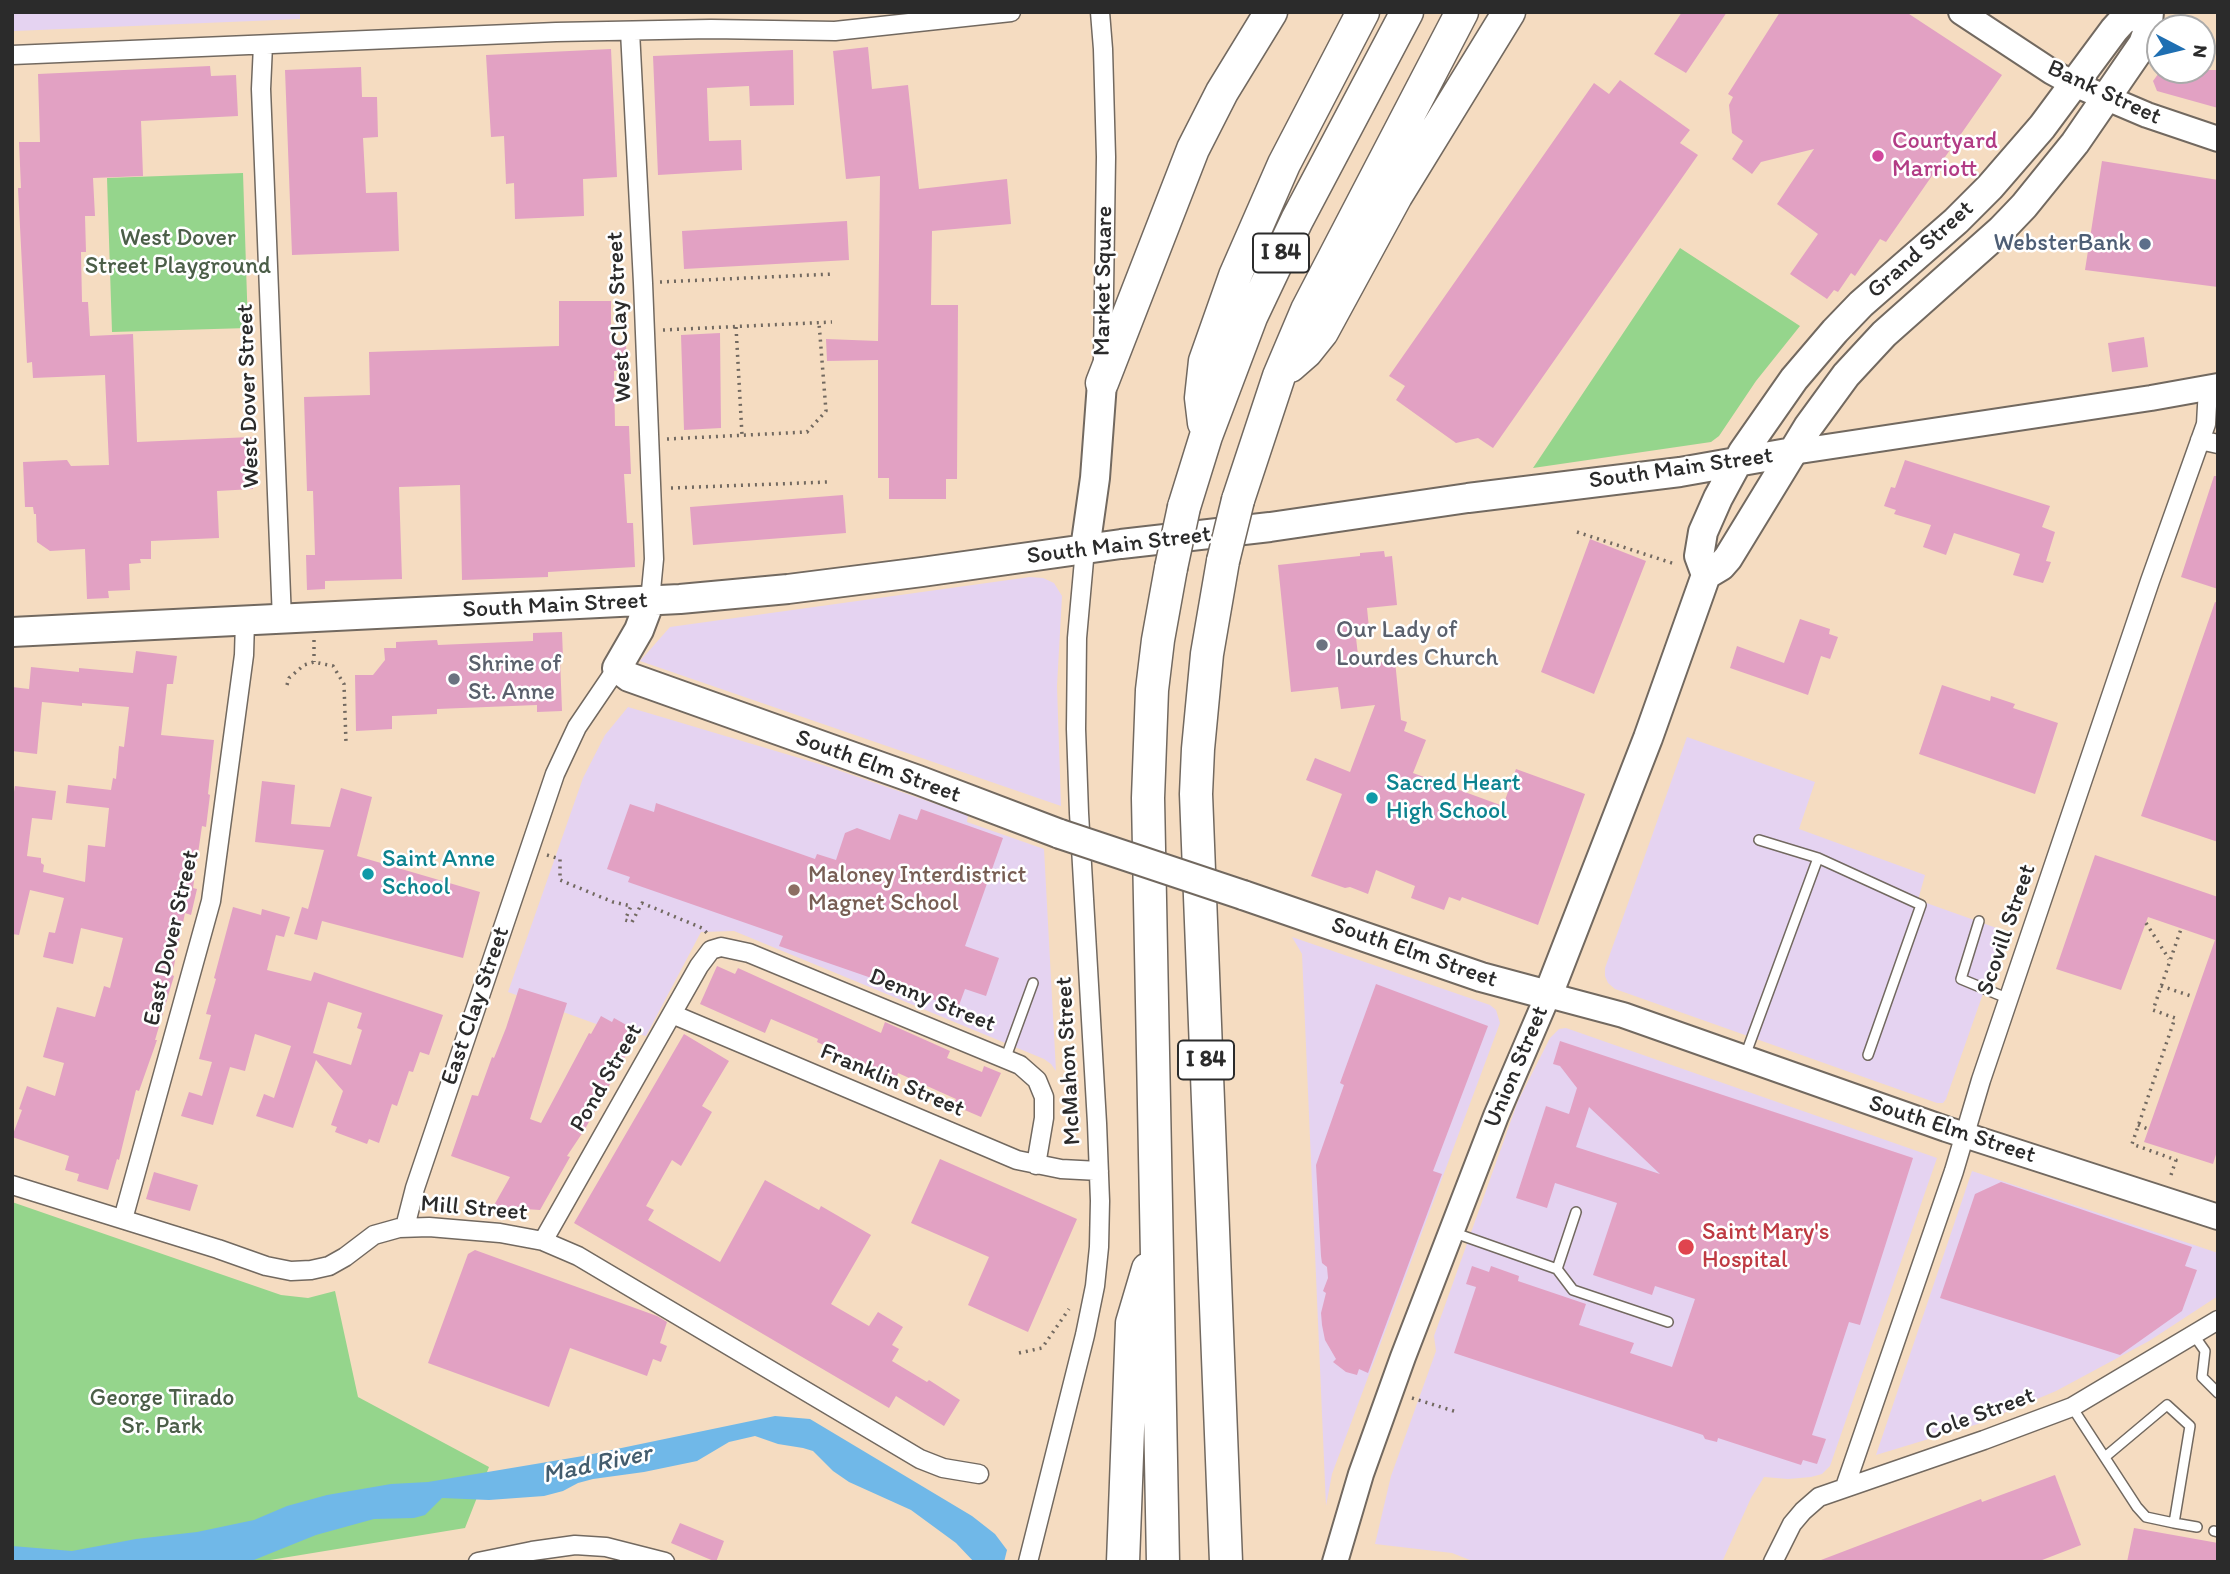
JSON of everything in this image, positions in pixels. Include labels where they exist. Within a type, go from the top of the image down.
[{"type":"highway","points":[[1101,383],[1193,149],[1222,92],[1270,12]]},
{"type":"highway","points":[[1206,436],[1201,398],[1205,361],[1235,276],[1284,164],[1363,12]]},
{"type":"highway","name":"I 84","points":[[1163,1562],[1148,786],[1152,690],[1158,640],[1184,507],[1206,436],[1242,337],[1271,273],[1407,12]]},
{"type":"highway","name":"I 84","points":[[1226,1562],[1196,794],[1199,727],[1207,654],[1223,561],[1238,500],[1279,376],[1319,285],[1462,12]]},
{"type":"highway","points":[[1279,376],[1306,352],[1322,332],[1396,196],[1509,12]]},
{"type":"highway","points":[[1123,1562],[1132,1323],[1157,1241]]},
{"type":"main road","name":"Bank Street","points":[[1961,12],[2074,84],[2159,120],[2218,139]]},
{"type":"main road","name":"Grand Street","points":[[1736,463],[1813,355],[1861,304],[1956,221],[1990,187],[2042,127],[2119,23],[2139,12]]},
{"type":"main road","name":"Grand Street","points":[[1793,452],[1822,406],[1860,359],[1884,334],[1977,253],[2055,169],[2143,44],[2149,12]]},
{"type":"main road","name":"Market Square","points":[[1085,549],[1095,478],[1101,383]]},
{"type":"main road","name":"South Main Street","points":[[12,632],[650,601],[788,589],[1680,472],[1793,452],[2141,400],[2213,386]]},
{"type":"main road","name":"Union Street","points":[[1335,1562],[1361,1474],[1391,1391],[1496,1116],[1548,995],[1648,738],[1706,575],[1728,558],[1793,452]]},
{"type":"main road","name":"Union Street","points":[[1706,575],[1699,556],[1700,542],[1736,463]]},
{"type":"main road","name":"East Clay Street","points":[[617,668],[639,630],[650,601]]},
{"type":"main road","name":"South Elm Street","points":[[617,668],[644,683],[908,776],[1060,834],[1481,977],[1623,1016],[1965,1135],[2218,1217]]},
{"type":"street","points":[[12,55],[630,31],[835,31],[1011,12]]},
{"type":"street","name":"Market Square","points":[[1100,12],[1106,207],[1101,383]]},
{"type":"street","name":"West Clay Street","points":[[630,31],[652,489],[654,578],[650,601]]},
{"type":"street","name":"West Dover Street","points":[[263,45],[261,89],[282,620]]},
{"type":"street","name":"Scovill Street","points":[[1845,1487],[2009,999],[2209,442],[2207,417],[2213,386]]},
{"type":"street","name":"McMahon Street","points":[[1028,1562],[1085,1335],[1095,1286],[1100,1225],[1076,729],[1077,638],[1085,549]]},
{"type":"street","name":"East Dover Street","points":[[122,1219],[211,901],[244,655],[245,621]]},
{"type":"street","name":"East Clay Street","points":[[405,1227],[415,1188],[555,774],[568,743],[617,668]]},
{"type":"street","name":"Pond Street","points":[[543,1241],[707,954],[721,947]]},
{"type":"street","name":"Denny Street","points":[[721,947],[749,953],[1006,1057],[1030,1072],[1041,1087],[1044,1097],[1044,1118],[1036,1165]]},
{"type":"street","name":"Franklin Street","points":[[672,1014],[1002,1154],[1036,1165],[1099,1171]]},
{"type":"street","name":"Mill Street","points":[[12,1185],[266,1266],[301,1271],[329,1266],[374,1235],[405,1227],[500,1233],[543,1241],[578,1256],[920,1459],[943,1468],[979,1474]]},
{"type":"street","name":"Cole Street","points":[[1773,1562],[1788,1531],[1803,1511],[1819,1497],[2072,1407],[2218,1320]]},
{"type":"street","points":[[478,1562],[556,1547],[583,1545],[606,1547],[665,1562]]},
{"type":"lane","points":[[1759,840],[1818,858],[1921,905],[1868,1055]]},
{"type":"lane","points":[[1744,1058],[1818,858]]},
{"type":"lane","points":[[1979,920],[1961,979],[2009,999]]},
{"type":"lane","points":[[1006,1057],[1033,983]]},
{"type":"lane","points":[[1557,1269],[1576,1212]]},
{"type":"lane","points":[[1451,1232],[1557,1269],[1573,1290],[1668,1322]]},
{"type":"lane","points":[[2193,1335],[2205,1351],[2202,1377],[2218,1393]]},
{"type":"lane","points":[[2105,1457],[2167,1405],[2190,1426],[2174,1523]]},
{"type":"lane","points":[[2072,1407],[2146,1517],[2197,1528]]},
{"type":"path","points":[[643,283],[832,274]]},
{"type":"path","points":[[645,331],[832,322]]},
{"type":"path","points":[[650,440],[807,432],[825,411],[819,323]]},
{"type":"path","points":[[736,327],[742,435]]},
{"type":"path","points":[[652,489],[828,482]]},
{"type":"path","points":[[1577,532],[1676,564]]},
{"type":"path","points":[[287,685],[289,678],[304,665],[314,662],[333,666],[344,684],[346,743]]},
{"type":"path","points":[[530,849],[560,859],[560,880],[613,902],[631,906],[625,920],[632,922],[642,903],[702,928],[721,947]]},
{"type":"path","points":[[2146,923],[2170,960]]},
{"type":"path","points":[[2171,1175],[2176,1160],[2132,1144],[2175,1018],[2153,1010],[2181,929]]},
{"type":"path","points":[[2161,986],[2194,997]]},
{"type":"path","points":[[2138,1125],[2148,1129]]},
{"type":"path","points":[[1019,1353],[1042,1348],[1069,1309],[1074,1308]]},
{"type":"path","points":[[1391,1391],[1457,1412]]},
{"type":"shaded area","points":[[12,12],[300,12],[300,19],[12,31]]},
{"type":"shaded area","name":"Maloney Interdistrict Magnet School","points":[[1030,577],[1043,578],[1054,583],[1062,596],[1057,686],[1061,806],[640,661],[670,627]]},
{"type":"shaded area","name":"Maloney Interdistrict Magnet School","points":[[628,707],[826,766],[968,815],[967,822],[1044,849],[1056,1071],[1044,1059],[734,931],[701,932],[646,1036],[599,1025],[508,992],[583,778],[605,735]]},
{"type":"shaded area","points":[[1687,737],[1815,782],[1799,829],[1925,875],[1918,900],[2005,931],[1943,1103],[1615,989],[1608,983],[1605,968]]},
{"type":"shaded area","points":[[1292,937],[1490,1005],[1496,1010],[1500,1023],[1332,1474],[1326,1506],[1302,954]]},
{"type":"shaded area","name":"Saint Mary's Hospital","points":[[1566,1028],[1937,1158],[1830,1466],[1822,1474],[1811,1477],[1764,1477],[1751,1498],[1722,1562],[1475,1562],[1452,1553],[1375,1544],[1391,1476],[1436,1351],[1434,1336],[1518,1101],[1550,1038],[1559,1029]]},
{"type":"shaded area","points":[[1972,1171],[2218,1253],[2218,1296],[2149,1341],[2056,1391],[1978,1424],[1876,1455]]},
{"type":"green space","name":"West Dover Street Playground","points":[[243,173],[248,328],[112,332],[107,178]]},
{"type":"green space","points":[[1680,248],[1800,326],[1756,381],[1719,436],[1711,442],[1533,468]]},
{"type":"green space","name":"George Tirado Sr. Park","points":[[12,1202],[281,1295],[308,1298],[335,1291],[358,1397],[489,1467],[465,1528],[258,1562],[12,1562]]},
{"type":"water","name":"Mad River","points":[[775,1416],[810,1419],[972,1516],[995,1534],[1007,1550],[1004,1562],[974,1562],[956,1543],[911,1510],[849,1482],[833,1471],[813,1451],[755,1436],[729,1442],[697,1461],[593,1479],[544,1496],[489,1500],[442,1498],[425,1515],[414,1518],[374,1519],[316,1535],[249,1562],[12,1562],[12,1546],[72,1551],[136,1539],[197,1532],[254,1520],[287,1506],[327,1495],[391,1484],[428,1482],[583,1456]]},
{"type":"building","points":[[1682,12],[1727,12],[1686,73],[1654,54]]},
{"type":"building","name":"Courtyard Marriott","points":[[1780,12],[1906,12],[2002,75],[1886,242],[1880,239],[1855,276],[1851,273],[1838,292],[1834,290],[1827,299],[1790,274],[1818,234],[1777,204],[1814,149],[1761,162],[1752,174],[1732,159],[1743,141],[1732,133],[1729,105],[1733,97],[1728,94]]},
{"type":"building","points":[[868,47],[872,89],[908,85],[919,189],[1007,179],[1011,224],[932,231],[931,305],[958,305],[957,479],[946,479],[946,499],[889,499],[889,478],[878,478],[878,360],[827,361],[826,339],[878,341],[880,176],[846,179],[833,51]]},
{"type":"building","points":[[611,49],[617,177],[583,179],[584,216],[515,219],[514,183],[506,184],[504,136],[491,137],[486,55]]},
{"type":"building","points":[[793,50],[794,105],[750,106],[749,86],[707,88],[709,141],[741,140],[742,170],[658,175],[653,56]]},
{"type":"building","points":[[210,66],[211,76],[236,75],[238,116],[141,121],[143,176],[93,178],[95,216],[85,216],[86,252],[81,252],[82,302],[88,302],[90,336],[133,334],[137,442],[251,437],[253,489],[217,491],[219,538],[151,541],[151,559],[140,559],[141,563],[129,564],[130,590],[108,591],[109,598],[87,599],[85,549],[50,551],[37,542],[36,514],[33,507],[25,507],[23,462],[67,460],[71,466],[109,465],[105,375],[33,378],[32,362],[27,363],[18,188],[21,188],[19,142],[40,142],[38,74]]},
{"type":"building","points":[[361,67],[362,97],[377,97],[378,137],[363,138],[366,193],[397,192],[399,251],[292,255],[285,70]]},
{"type":"building","points":[[2218,70],[2218,108],[2157,91],[2154,84],[2216,84]]},
{"type":"building","points":[[1620,80],[1690,130],[1680,143],[1698,155],[1493,448],[1478,438],[1456,443],[1396,400],[1405,386],[1389,376],[1594,83],[1609,94]]},
{"type":"building","name":"WebsterBank","points":[[2102,161],[2218,180],[2218,287],[2085,270]]},
{"type":"building","points":[[847,221],[849,260],[684,269],[682,231]]},
{"type":"building","points":[[559,301],[611,301],[611,345],[626,344],[627,370],[614,371],[615,426],[629,426],[631,474],[624,474],[627,523],[633,523],[635,567],[548,572],[548,577],[462,580],[460,485],[399,487],[402,579],[325,581],[325,589],[307,590],[306,555],[315,555],[313,491],[307,491],[304,397],[370,395],[369,352],[559,346]]},
{"type":"building","points":[[720,333],[721,428],[684,430],[681,335]]},
{"type":"building","points":[[2144,337],[2148,367],[2112,372],[2108,343]]},
{"type":"building","points":[[1905,460],[2050,506],[2042,527],[2055,532],[2046,561],[2051,562],[2043,583],[2013,575],[2020,554],[1954,533],[1946,555],[1923,547],[1931,525],[1894,514],[1896,510],[1884,506],[1891,487],[1895,488]]},
{"type":"building","points":[[2214,476],[2218,476],[2218,589],[2181,577]]},
{"type":"building","points":[[843,495],[846,533],[693,545],[690,507]]},
{"type":"building","points":[[1590,539],[1646,561],[1594,694],[1541,672]]},
{"type":"building","points":[[1384,551],[1385,557],[1392,556],[1397,605],[1367,608],[1369,628],[1355,629],[1359,664],[1395,661],[1401,720],[1407,722],[1404,731],[1426,740],[1413,773],[1503,806],[1516,769],[1585,794],[1538,925],[1462,897],[1460,901],[1449,897],[1444,910],[1411,898],[1415,886],[1376,870],[1368,894],[1311,876],[1342,794],[1306,780],[1315,758],[1350,772],[1375,705],[1341,709],[1338,687],[1291,692],[1278,565]]},
{"type":"building","points":[[2215,602],[2218,603],[2218,842],[2141,816]]},
{"type":"building","points":[[1800,619],[1830,629],[1829,634],[1838,637],[1830,659],[1821,656],[1808,695],[1730,668],[1737,646],[1784,663]]},
{"type":"building","name":"Shrine of St. Anne","points":[[562,632],[562,711],[537,712],[537,705],[437,709],[437,714],[392,716],[392,729],[356,731],[355,675],[373,675],[385,660],[384,648],[396,648],[396,642],[437,640],[438,645],[533,641],[533,633]]},
{"type":"building","points":[[136,651],[177,656],[173,684],[167,684],[161,735],[214,740],[206,827],[202,826],[193,888],[197,889],[191,915],[185,913],[172,975],[174,976],[157,1040],[139,1091],[136,1090],[119,1160],[117,1159],[108,1190],[77,1181],[79,1174],[65,1170],[69,1156],[12,1137],[27,1086],[55,1096],[64,1063],[43,1057],[57,1007],[95,1017],[104,986],[110,988],[123,938],[81,928],[73,964],[43,957],[49,932],[55,933],[64,898],[30,890],[19,935],[12,934],[12,792],[15,786],[56,791],[52,820],[32,818],[27,856],[41,858],[43,872],[85,882],[88,845],[105,847],[109,808],[66,803],[68,785],[111,790],[113,778],[116,779],[119,746],[124,747],[129,707],[42,702],[37,754],[12,751],[12,687],[29,689],[31,667],[79,672],[79,668],[133,673]]},
{"type":"building","points":[[1942,685],[1990,701],[1991,696],[2015,704],[2013,708],[2058,723],[2035,794],[1919,754]]},
{"type":"building","name":"Saint Anne School","points":[[262,781],[295,785],[291,824],[330,827],[341,788],[372,797],[357,856],[480,892],[463,958],[322,921],[317,940],[294,934],[302,907],[308,909],[324,850],[255,842]]},
{"type":"building","points":[[656,803],[815,859],[817,854],[836,860],[845,833],[857,828],[890,840],[899,814],[917,820],[921,809],[1003,838],[965,946],[999,958],[986,996],[965,989],[958,1008],[779,946],[783,936],[628,882],[630,877],[607,869],[630,804],[654,812]]},
{"type":"building","points":[[2095,855],[2218,897],[2218,1148],[2213,1164],[2144,1142],[2215,940],[2148,917],[2121,990],[2056,969]]},
{"type":"building","points":[[233,907],[261,915],[262,909],[290,917],[284,937],[276,935],[267,970],[311,981],[314,972],[443,1015],[429,1055],[420,1052],[413,1072],[409,1071],[397,1106],[392,1104],[379,1143],[369,1139],[367,1144],[335,1132],[337,1127],[331,1125],[343,1091],[316,1060],[293,1128],[256,1116],[264,1094],[274,1098],[291,1046],[255,1034],[245,1071],[230,1067],[213,1125],[181,1116],[189,1092],[202,1096],[212,1062],[199,1059],[211,1015],[206,1014],[216,979],[214,978]],"holes":[[[328,1002],[362,1013],[357,1028],[362,1030],[351,1065],[313,1053]]]},
{"type":"building","points":[[717,966],[735,974],[738,968],[881,1033],[885,1022],[950,1051],[947,1058],[982,1072],[984,1066],[1001,1073],[981,1117],[953,1105],[956,1099],[898,1073],[897,1077],[843,1054],[817,1042],[818,1039],[771,1019],[765,1033],[700,1004]]},
{"type":"building","points":[[1376,984],[1488,1026],[1433,1171],[1442,1174],[1368,1373],[1359,1369],[1357,1375],[1346,1372],[1333,1362],[1336,1359],[1325,1340],[1322,1325],[1321,1313],[1326,1293],[1323,1291],[1328,1278],[1327,1267],[1322,1263],[1321,1256],[1316,1165],[1344,1085],[1340,1083]]},
{"type":"building","points":[[519,988],[567,1003],[530,1119],[541,1123],[589,1033],[591,1034],[601,1016],[612,1022],[614,1018],[639,1032],[567,1156],[570,1157],[540,1210],[493,1207],[510,1177],[451,1156],[472,1095],[478,1096]]},
{"type":"building","points":[[684,1034],[729,1061],[702,1106],[712,1112],[681,1166],[672,1160],[646,1206],[654,1210],[648,1220],[720,1262],[765,1180],[819,1210],[821,1206],[871,1235],[831,1304],[869,1326],[878,1312],[903,1327],[892,1345],[899,1349],[892,1361],[960,1400],[944,1426],[896,1396],[889,1408],[574,1223]]},
{"type":"building","points":[[1560,1041],[1913,1158],[1860,1325],[1849,1322],[1812,1435],[1826,1439],[1817,1464],[1803,1460],[1801,1465],[1718,1438],[1717,1442],[1705,1439],[1703,1435],[1454,1353],[1476,1287],[1466,1284],[1472,1266],[1489,1272],[1491,1266],[1519,1276],[1518,1281],[1586,1304],[1579,1325],[1634,1343],[1630,1353],[1672,1367],[1695,1299],[1655,1286],[1652,1295],[1593,1275],[1617,1203],[1555,1183],[1547,1208],[1516,1198],[1546,1106],[1569,1114],[1577,1088],[1560,1066],[1553,1064]],"holes":[[[1589,1107],[1660,1174],[1576,1147]]]},
{"type":"building","points":[[940,1159],[1077,1219],[1028,1332],[968,1305],[989,1257],[911,1223]]},
{"type":"building","points":[[154,1172],[198,1185],[190,1211],[146,1199]]},
{"type":"building","points":[[2001,1182],[2192,1247],[2185,1266],[2197,1270],[2182,1311],[2120,1355],[1940,1298],[1975,1194]]},
{"type":"building","points":[[475,1250],[657,1316],[667,1322],[660,1343],[667,1346],[661,1362],[653,1359],[647,1376],[570,1348],[549,1407],[428,1363],[468,1254]]},
{"type":"building","points":[[2055,1475],[2081,1545],[2037,1562],[1821,1562],[1981,1499],[1982,1502]]},
{"type":"building","points":[[680,1523],[724,1541],[716,1562],[671,1543]]},
{"type":"building","points":[[2134,1528],[2218,1543],[2218,1562],[2127,1562]]},
{"type":"place","name":"Courtyard Marriott","points":[[1878,156]]},
{"type":"place","name":"WebsterBank","points":[[2145,244]]},
{"type":"place","name":"Our Lady of Lourdes Church","points":[[1322,645]]},
{"type":"place","name":"Shrine of St. Anne","points":[[454,679]]},
{"type":"place","name":"Sacred Heart High School","points":[[1372,798]]},
{"type":"place","name":"Saint Anne School","points":[[368,874]]},
{"type":"place","name":"Maloney Interdistrict Magnet School","points":[[794,890]]},
{"type":"place","name":"Saint Mary's Hospital","points":[[1686,1247]]}]
